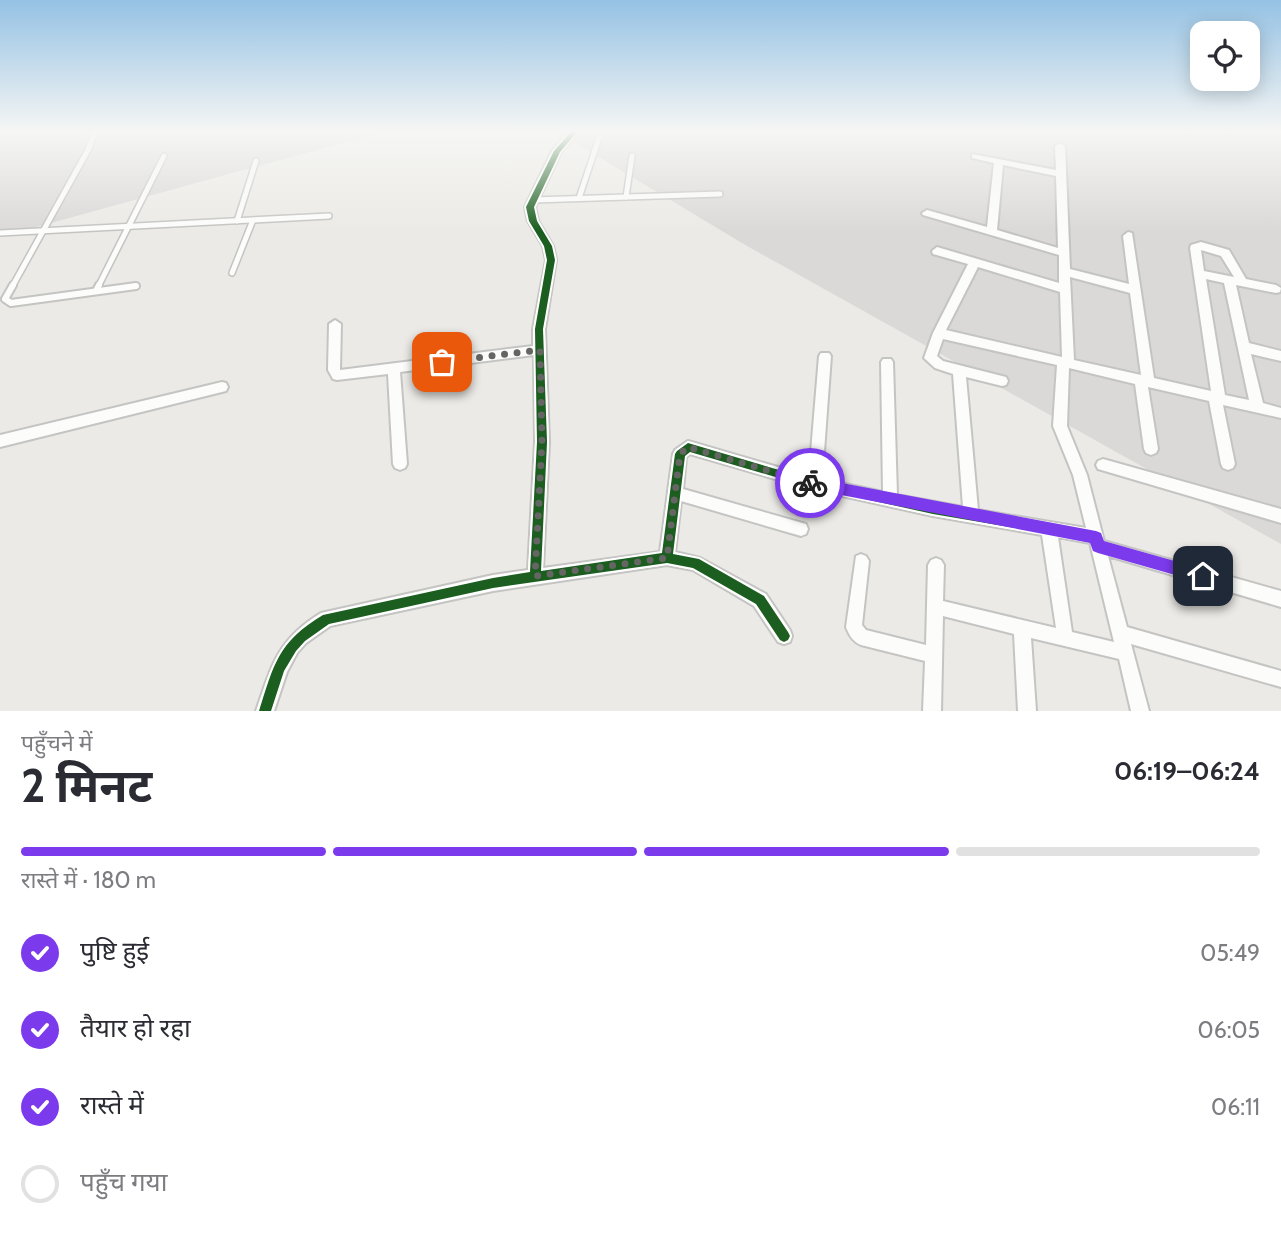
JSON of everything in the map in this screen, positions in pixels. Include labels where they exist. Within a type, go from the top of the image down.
[{"type":"street","points":[[535,576],[542,442],[539,329],[551,260],[548,246],[530,214],[532,200],[550,165]]},
{"type":"street","points":[[992,232],[999,165]]},
{"type":"street","points":[[1019,165],[1061,174]]},
{"type":"street","points":[[1061,165],[1065,363],[1059,422],[1080,475],[1140,711]]},
{"type":"street","points":[[927,213],[1064,253]]},
{"type":"street","points":[[1128,236],[1151,449]]},
{"type":"street","points":[[1228,464],[1195,248],[1216,248],[1225,253],[1243,283]]},
{"type":"street","points":[[937,251],[1065,289]]},
{"type":"street","points":[[975,262],[939,333],[930,358],[939,365],[1002,381]]},
{"type":"street","points":[[1065,272],[1135,290]]},
{"type":"street","points":[[1199,274],[1276,289]]},
{"type":"street","points":[[1229,280],[1257,407]]},
{"type":"street","points":[[335,324],[334,373],[341,375],[540,350]]},
{"type":"street","points":[[939,333],[1281,413]]},
{"type":"street","points":[[1244,347],[1281,356]]},
{"type":"street","points":[[815,484],[825,356]]},
{"type":"street","points":[[887,362],[890,499]]},
{"type":"street","points":[[394,368],[400,464]]},
{"type":"street","points":[[960,370],[971,515]]},
{"type":"street","points":[[0,441],[222,387]]},
{"type":"street","points":[[667,558],[680,454],[688,447],[815,484],[1049,529],[1281,599]]},
{"type":"street","points":[[1103,465],[1281,516]]},
{"type":"street","points":[[675,493],[801,529]]},
{"type":"street","points":[[1049,529],[1065,638]]},
{"type":"street","points":[[265,711],[282,659],[310,630],[327,618],[535,576],[667,558],[695,563],[754,596],[765,606],[784,636]]},
{"type":"street","points":[[861,561],[853,627],[856,632],[861,637],[935,655]]},
{"type":"street","points":[[932,711],[937,607],[936,565]]},
{"type":"street","points":[[937,607],[1126,653]]},
{"type":"street","points":[[1022,628],[1027,711]]},
{"type":"street","points":[[1120,633],[1281,679]]},
{"type":"lane","points":[[79,165],[6,295],[6,302],[136,286]]},
{"type":"lane","points":[[96,291],[159,165]]},
{"type":"lane","points":[[237,221],[255,165]]},
{"type":"lane","points":[[579,198],[590,165]]},
{"type":"lane","points":[[626,197],[631,165]]},
{"type":"lane","points":[[532,200],[720,194]]},
{"type":"lane","points":[[0,233],[329,216]]},
{"type":"lane","points":[[232,273],[253,220]]},
{"type":"shaded area","points":[[0,165],[261,165],[29,229],[0,233]]},
{"type":"shaded area","points":[[612,165],[1281,165],[1281,544],[747,246]]},
{"type":"cycle path","points":[[535,576],[542,442],[539,329],[551,260],[548,246],[533,221],[530,207],[550,165]]},
{"type":"cycle path","points":[[667,558],[680,454],[688,447],[806,482],[933,509],[1096,537]]},
{"type":"cycle path","points":[[265,711],[279,669],[292,647],[300,637],[327,619],[493,583],[667,558],[695,563],[760,600],[784,636]]},
{"type":"way so far","points":[[442,362],[540,350],[542,442],[535,576],[667,558],[680,454],[688,447],[810,483]]},
{"type":"route","points":[[810,483],[933,509],[1096,537],[1098,546],[1203,576]]}]
